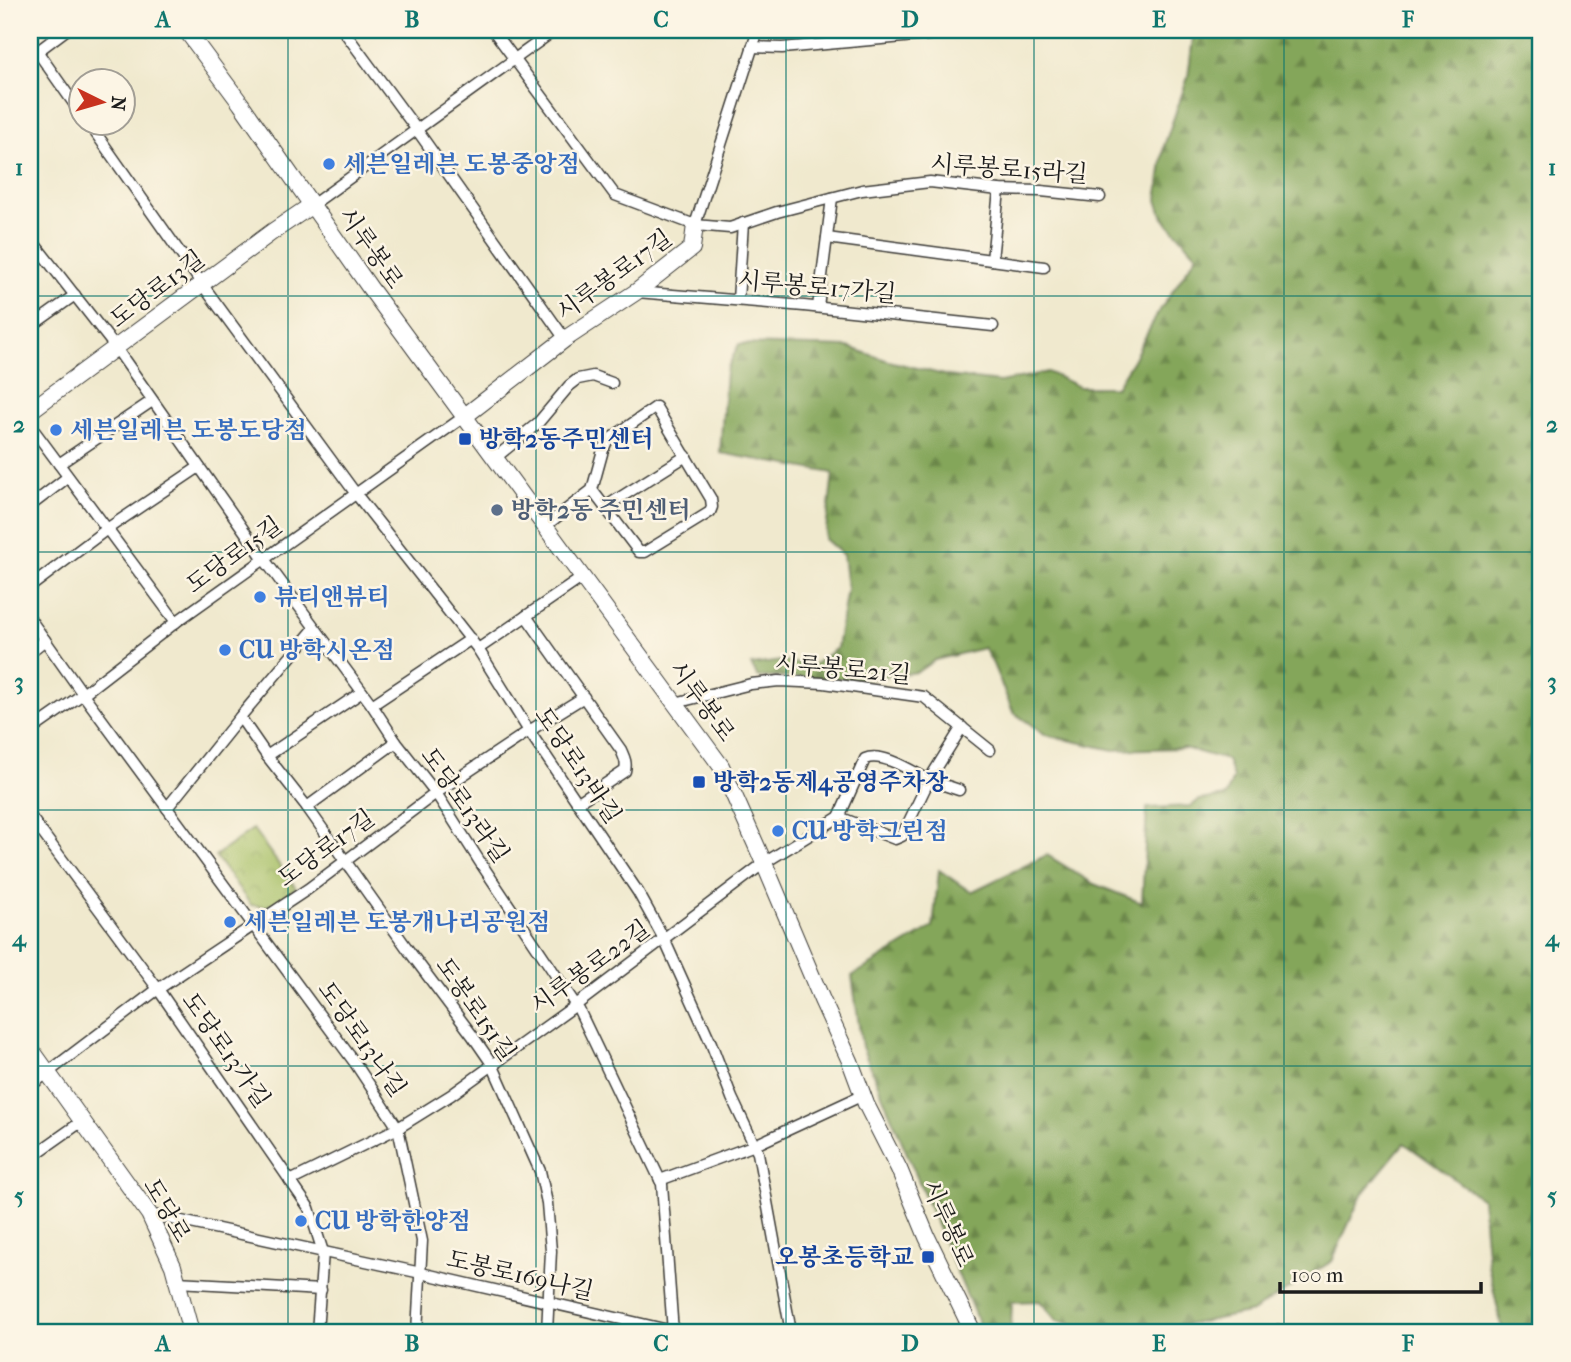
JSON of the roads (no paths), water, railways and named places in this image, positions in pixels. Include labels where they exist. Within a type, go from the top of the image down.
[{"type":"street","points":[[66,30],[34,54],[66,94]]},
{"type":"street","name":"시루봉로","points":[[186,30],[370,288],[721,766],[863,1095],[973,1332]]},
{"type":"street","points":[[343,30],[565,339]]},
{"type":"street","name":"시루봉로15라길","points":[[493,30],[615,195],[695,225],[730,228],[777,212],[862,190],[930,182],[1100,197]]},
{"type":"street","points":[[312,205],[555,30]]},
{"type":"street","name":"시루봉로17길","points":[[465,416],[565,339],[636,292],[692,248],[695,225],[757,30]]},
{"type":"street","points":[[752,47],[782,48],[981,30]]},
{"type":"street","name":"도당로13바길","points":[[98,136],[356,494],[471,639],[529,731],[638,892],[664,939],[758,1153],[791,1332]]},
{"type":"street","points":[[992,260],[999,190]]},
{"type":"street","points":[[818,307],[832,198]]},
{"type":"street","name":"도당로13길","points":[[30,411],[312,205]]},
{"type":"street","points":[[738,300],[743,223]]},
{"type":"street","points":[[827,238],[1044,267]]},
{"type":"street","name":"도당로13라길","points":[[32,246],[116,348],[314,629],[372,705],[396,743],[436,793],[576,1006],[662,1184],[674,1332]]},
{"type":"street","name":"시루봉로17가길","points":[[636,292],[818,307],[993,326]]},
{"type":"street","points":[[30,327],[75,295]]},
{"type":"street","points":[[495,458],[538,423],[578,379],[593,376],[612,383]]},
{"type":"street","points":[[59,464],[152,401]]},
{"type":"street","points":[[545,526],[592,489],[607,441],[656,407],[711,499],[712,507],[710,512],[699,519],[645,552],[639,552],[592,489]]},
{"type":"street","name":"도당로15길","points":[[30,731],[176,622],[465,416]]},
{"type":"street","points":[[30,425],[176,622]]},
{"type":"street","points":[[605,507],[686,456]]},
{"type":"street","points":[[30,587],[107,529],[199,467]]},
{"type":"street","points":[[30,506],[68,477]]},
{"type":"street","points":[[478,649],[583,578]]},
{"type":"street","points":[[526,616],[621,750],[626,765],[625,771],[577,803]]},
{"type":"street","name":"도당로13나길","points":[[30,620],[355,1063],[398,1128],[422,1241],[417,1332]]},
{"type":"street","points":[[167,808],[314,629]]},
{"type":"street","points":[[372,705],[471,639]]},
{"type":"street","points":[[30,652],[45,640]]},
{"type":"street","name":"시루봉로21길","points":[[675,703],[751,684],[779,681],[824,683],[924,697],[990,750]]},
{"type":"street","points":[[267,756],[362,692]]},
{"type":"street","name":"도당로17길","points":[[30,1086],[158,989],[308,889],[436,793],[584,697]]},
{"type":"street","name":"도봉로151길","points":[[240,717],[492,1064],[540,1171],[547,1203],[551,1251],[547,1332]]},
{"type":"street","points":[[839,817],[895,839],[902,836],[929,780],[962,727]]},
{"type":"street","points":[[307,807],[396,743]]},
{"type":"street","points":[[764,863],[839,817],[865,759],[870,756],[880,756],[929,780],[958,790]]},
{"type":"street","name":"도당로13가길","points":[[30,816],[158,989],[309,1208],[323,1252],[317,1332]]},
{"type":"street","name":"시루봉로22길","points":[[290,1181],[398,1128],[451,1095],[576,1006],[764,863]]},
{"type":"street","name":"도당로","points":[[30,1048],[149,1214],[173,1266],[191,1332]]},
{"type":"street","points":[[660,1180],[755,1145],[863,1095]]},
{"type":"street","points":[[30,1157],[81,1122]]},
{"type":"street","name":"도봉로169나길","points":[[149,1214],[674,1332]]},
{"type":"street","points":[[177,1282],[321,1290]]},
{"type":"place","name":"세븐일레븐 도봉중앙점","points":[[329,164]]},
{"type":"place","name":"세븐일레븐 도봉도당점","points":[[56,430]]},
{"type":"place","name":"방학2동주민센터","points":[[465,439]]},
{"type":"place","name":"방학2동 주민센터","points":[[497,510]]},
{"type":"place","name":"뷰티앤뷰티","points":[[260,597]]},
{"type":"place","name":"CU 방학시온점","points":[[225,650]]},
{"type":"place","name":"방학2동제4공영주차장","points":[[699,782]]},
{"type":"place","name":"CU 방학그린점","points":[[778,831]]},
{"type":"place","name":"세븐일레븐 도봉개나리공원점","points":[[230,922]]},
{"type":"place","name":"CU 방학한양점","points":[[301,1221]]},
{"type":"place","name":"오봉초등학교","points":[[928,1257]]}]
